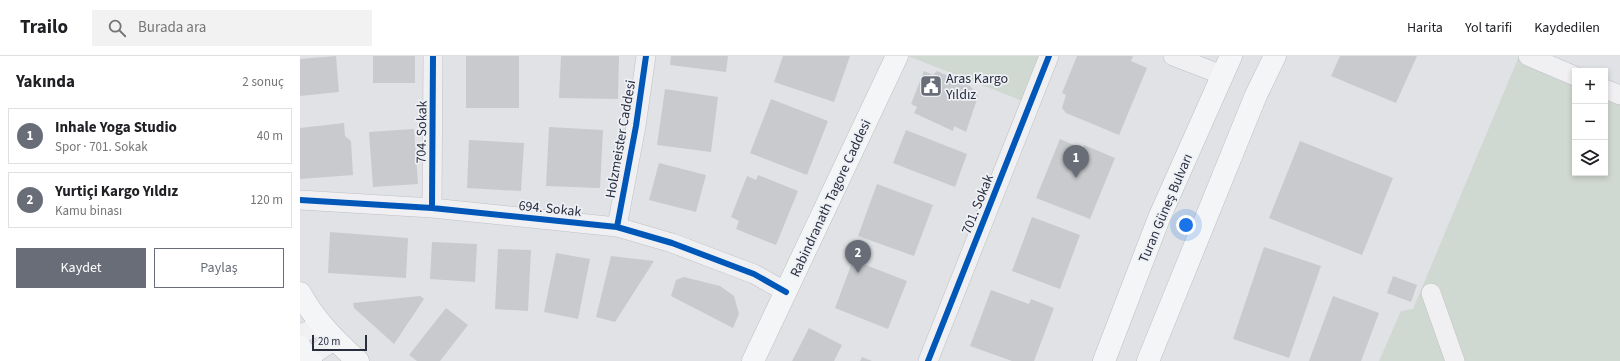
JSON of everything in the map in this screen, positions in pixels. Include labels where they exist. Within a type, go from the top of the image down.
[{"type":"main road","name":"Rabindranath Tagore Caddesi","points":[[753,361],[897,56]]},
{"type":"main road","name":"Turan Güneş Bulvarı","points":[[1104,361],[1160,218],[1231,56]]},
{"type":"main road","points":[[1148,361],[1256,95],[1275,56]]},
{"type":"main road","points":[[300,293],[328,333],[358,361]]},
{"type":"street","name":"704. Sokak","points":[[432,208],[434,56]]},
{"type":"street","name":"Holzmeister Caddesi","points":[[617,227],[636,126],[646,56]]},
{"type":"street","name":"701. Sokak","points":[[928,361],[1049,56]]},
{"type":"street","points":[[1173,56],[1222,76]]},
{"type":"street","points":[[1528,56],[1572,75]]},
{"type":"street","points":[[1608,90],[1620,95]]},
{"type":"street","name":"694. Sokak","points":[[300,200],[432,208],[617,227],[672,243],[754,274],[786,292]]},
{"type":"street","points":[[1431,293],[1455,361]]},
{"type":"street","points":[[300,334],[328,333]]},
{"type":"street","points":[[306,357],[328,333]]},
{"type":"shaded area","points":[[908,56],[1049,56],[1030,104]]},
{"type":"shaded area","points":[[1519,56],[1572,75],[1572,176],[1608,176],[1608,90],[1620,95],[1620,361],[1379,361],[1401,311],[1413,309]]},
{"type":"building","points":[[336,56],[339,92],[300,96],[300,59]]},
{"type":"building","points":[[373,56],[415,56],[415,83],[373,83]]},
{"type":"building","points":[[466,56],[519,56],[519,108],[466,108]]},
{"type":"building","points":[[561,56],[619,56],[618,99],[559,98]]},
{"type":"building","points":[[671,56],[728,56],[726,72],[670,65]]},
{"type":"building","points":[[783,56],[850,56],[834,102],[774,82]]},
{"type":"building","points":[[1077,56],[1133,56],[1131,61],[1147,68],[1119,135],[1066,113],[1062,108],[1066,95],[1062,93]]},
{"type":"building","points":[[1340,56],[1417,56],[1396,103],[1331,76]]},
{"type":"building","points":[[924,71],[933,75],[937,71],[970,86],[978,96],[966,132],[954,126],[953,131],[914,113],[917,107],[911,104]]},
{"type":"building","points":[[665,89],[718,97],[711,152],[657,145]]},
{"type":"building","points":[[771,99],[828,121],[807,175],[750,153]]},
{"type":"building","points":[[344,123],[345,136],[351,141],[353,175],[300,179],[300,128]]},
{"type":"building","points":[[549,127],[603,130],[600,188],[546,186]]},
{"type":"building","points":[[414,129],[418,184],[373,187],[369,132]]},
{"type":"building","points":[[906,130],[967,154],[955,187],[893,163]]},
{"type":"building","points":[[1060,139],[1083,149],[1084,145],[1115,158],[1090,219],[1036,198]]},
{"type":"building","points":[[469,140],[524,143],[521,191],[467,188]]},
{"type":"building","points":[[1300,141],[1393,178],[1362,255],[1269,218]]},
{"type":"building","points":[[659,163],[706,175],[696,212],[649,200]]},
{"type":"building","points":[[758,175],[798,191],[776,245],[736,229],[739,221],[731,217],[747,176],[756,180]]},
{"type":"building","points":[[877,184],[933,205],[914,256],[858,236]]},
{"type":"building","points":[[1032,217],[1080,235],[1060,289],[1012,271]]},
{"type":"building","points":[[330,232],[408,238],[406,278],[328,273]]},
{"type":"building","points":[[432,242],[477,244],[475,282],[430,279]]},
{"type":"building","points":[[1264,247],[1321,266],[1289,358],[1233,339]]},
{"type":"building","points":[[498,249],[531,250],[528,311],[495,309]]},
{"type":"building","points":[[556,253],[590,259],[578,319],[544,312]]},
{"type":"building","points":[[611,256],[654,261],[615,322],[596,317]]},
{"type":"building","points":[[853,260],[907,281],[888,329],[835,308]]},
{"type":"building","points":[[1393,276],[1417,285],[1411,302],[1387,293]]},
{"type":"building","points":[[684,277],[720,286],[734,296],[739,314],[733,328],[671,296],[676,280]]},
{"type":"building","points":[[991,290],[1029,304],[1031,299],[1054,308],[1034,361],[1012,361],[970,346]]},
{"type":"building","points":[[420,296],[424,299],[394,344],[354,308],[353,303]]},
{"type":"building","points":[[1333,296],[1379,313],[1361,361],[1309,361]]},
{"type":"building","points":[[446,308],[468,325],[440,361],[417,361],[409,355]]},
{"type":"building","points":[[809,328],[842,345],[834,361],[792,361]]},
{"type":"building","points":[[862,357],[872,361],[860,361]]},
{"type":"cycle path","points":[[432,208],[433,56]]},
{"type":"cycle path","points":[[617,227],[636,126],[646,56]]},
{"type":"cycle path","points":[[928,361],[1049,56]]},
{"type":"cycle path","points":[[300,200],[432,208],[617,227],[672,243],[754,274],[786,292]]},
{"type":"place","name":"Aras Kargo Yıldız","points":[[931,86]]},
{"type":"place","name":"Inhale Yoga Studio","points":[[1076,178]]},
{"type":"place","name":"Yurtiçi Kargo Yıldız","points":[[858,273]]}]
